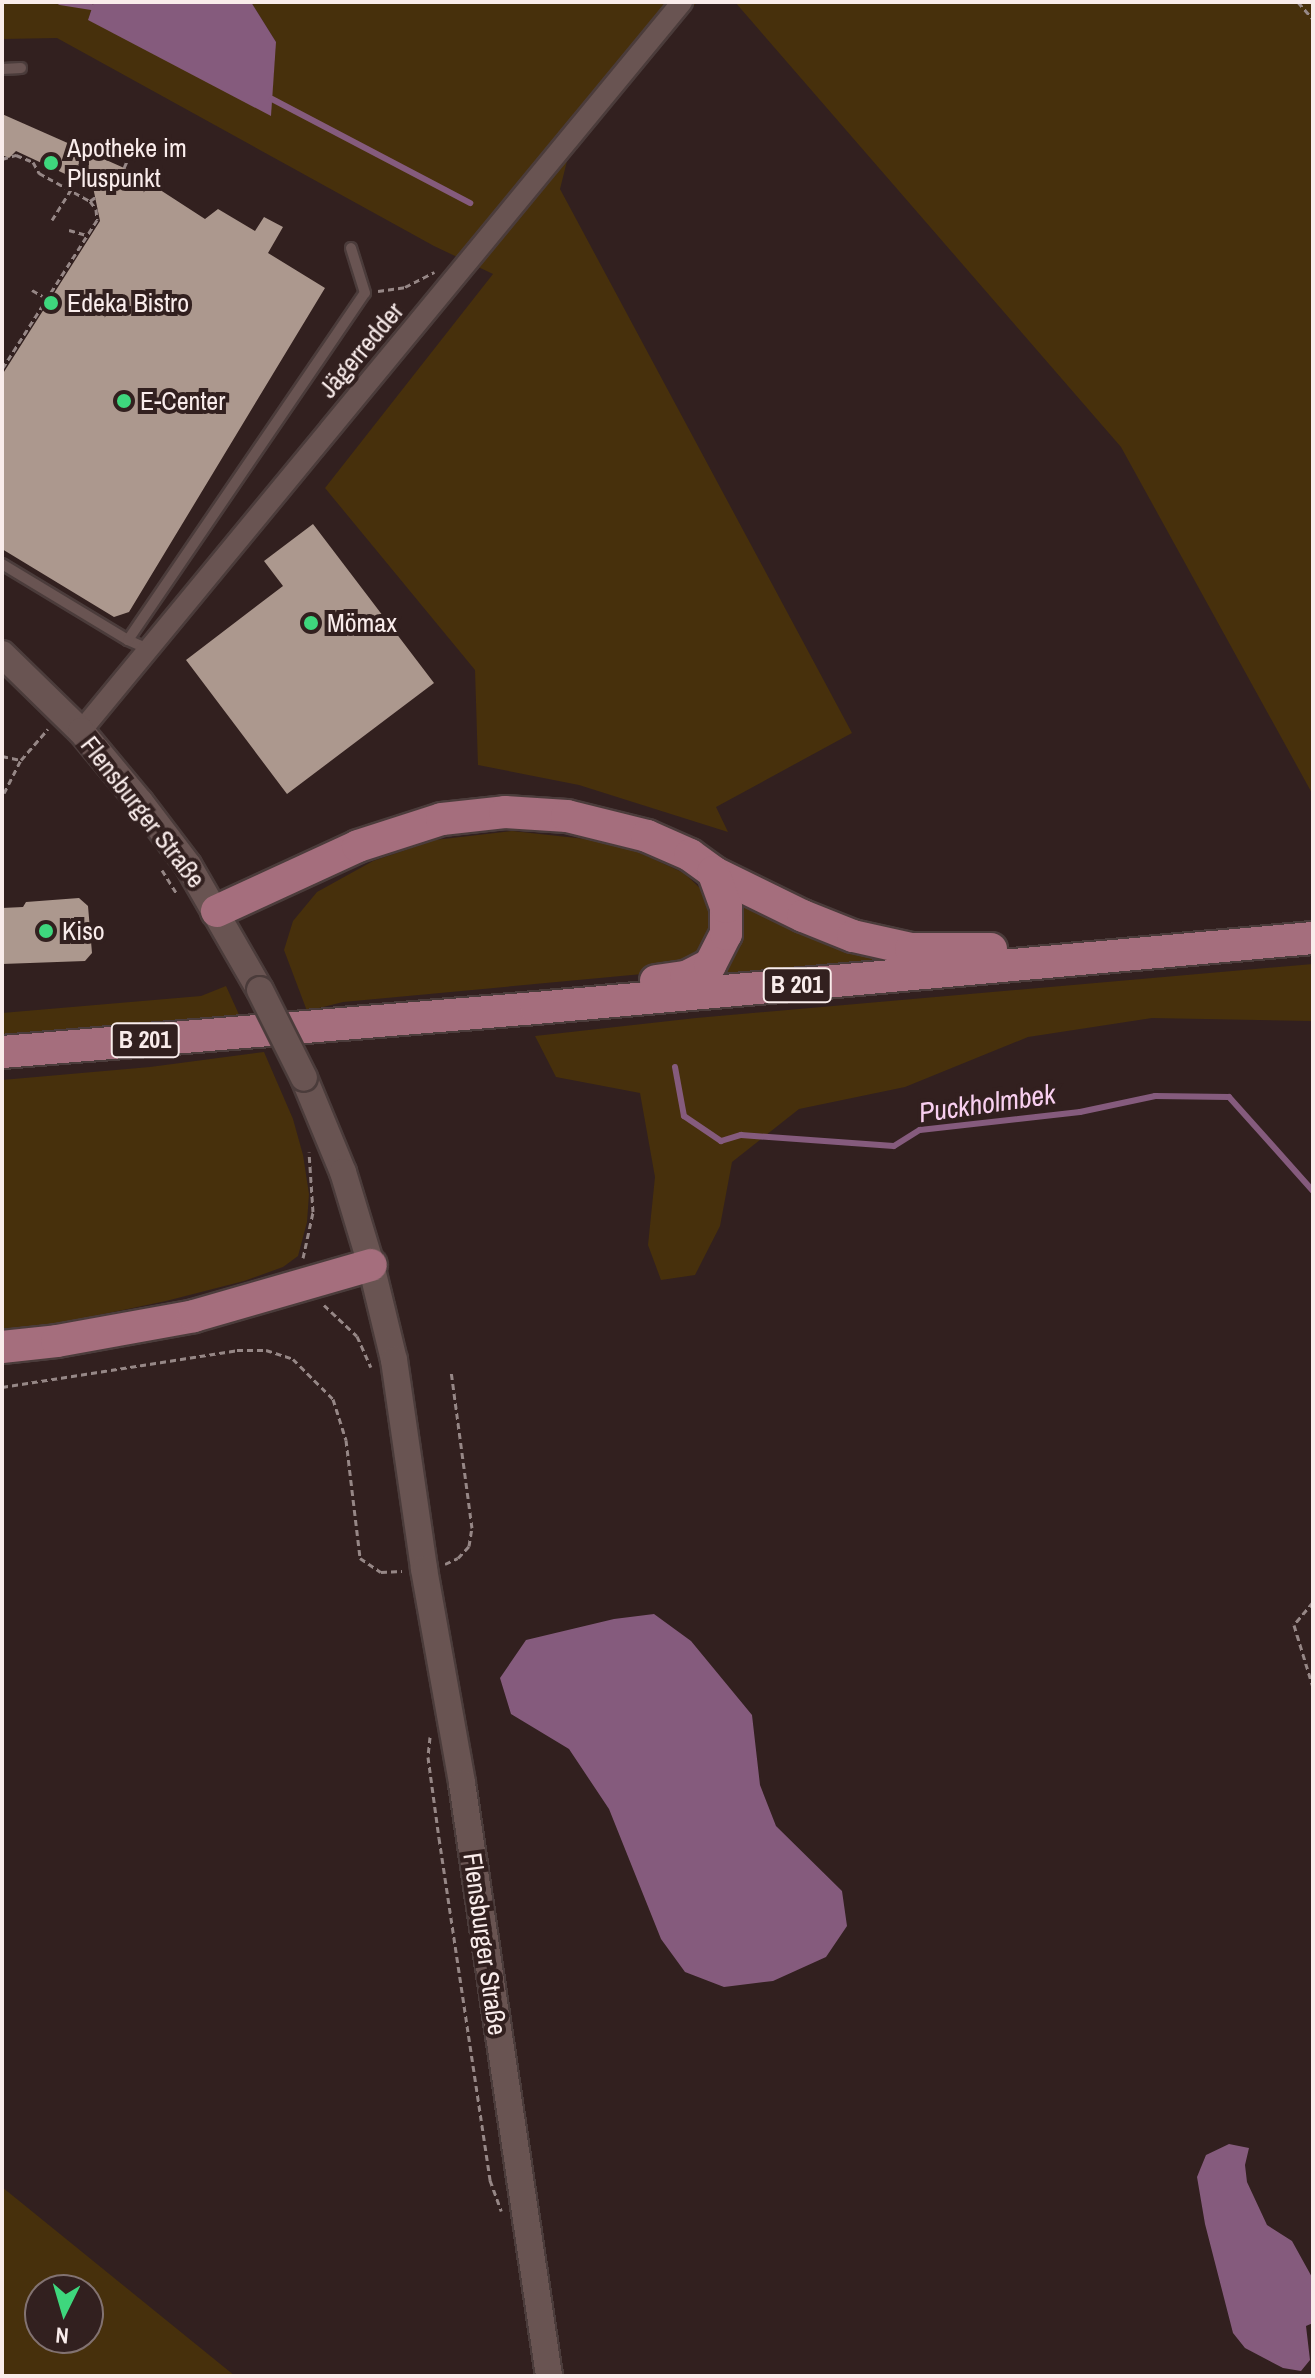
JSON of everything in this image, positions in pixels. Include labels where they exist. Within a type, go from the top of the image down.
[{"type":"main road","points":[[217,911],[358,846],[442,819],[505,812],[567,816],[647,836],[690,855],[713,872],[853,936],[911,949],[1011,949],[1058,962]]},
{"type":"main road","points":[[536,1008],[564,995],[686,977],[710,965],[726,934],[726,907],[713,872]]},
{"type":"main road","name":"B 201","points":[[3,1052],[1313,938]]},
{"type":"main road","points":[[2,1347],[57,1341],[194,1316],[371,1265]]},
{"type":"street","name":"Jägerredder","points":[[68,734],[148,649],[682,2]]},
{"type":"street","name":"Flensburger Straße","points":[[2,654],[68,734],[178,852],[217,911],[304,1078],[343,1172],[371,1265],[394,1360],[424,1569],[462,1783],[549,2376]]},
{"type":"lane","points":[[2,69],[21,68]]},
{"type":"lane","points":[[128,640],[365,293],[351,248]]},
{"type":"lane","points":[[2,564],[148,649]]},
{"type":"path","points":[[1298,2],[1313,19]]},
{"type":"path","points":[[2,159],[16,155],[33,162],[39,173],[90,201],[96,209],[97,220],[2,369]]},
{"type":"path","points":[[124,168],[127,161]]},
{"type":"path","points":[[52,220],[71,190]]},
{"type":"path","points":[[90,201],[97,196]]},
{"type":"path","points":[[69,230],[87,235]]},
{"type":"path","points":[[32,290],[47,299]]},
{"type":"path","points":[[4,793],[21,760],[48,729],[68,734]]},
{"type":"path","points":[[2,756],[21,760]]},
{"type":"path","points":[[155,859],[178,896]]},
{"type":"path","points":[[304,1139],[309,1153],[313,1212],[301,1253],[311,1282],[327,1310],[357,1336],[372,1369]]},
{"type":"path","points":[[2,1387],[237,1350],[266,1350],[293,1359],[333,1399],[346,1440],[360,1558],[381,1572],[424,1569],[458,1558],[469,1546],[472,1528],[451,1371]]},
{"type":"path","points":[[1313,1602],[1294,1625],[1313,1687]]},
{"type":"path","points":[[431,1727],[428,1757],[439,1838],[490,2180],[502,2216]]},
{"type":"shaded area","points":[[2,2],[94,2],[88,20],[276,42],[251,2],[697,2],[568,157],[560,189],[852,733],[716,807],[728,832],[579,785],[478,765],[475,670],[325,488],[493,274],[434,246],[57,38],[2,39]]},
{"type":"shaded area","points":[[94,2],[251,2],[276,42],[271,116],[88,20]]},
{"type":"shaded area","points":[[735,2],[1313,2],[1313,795],[1121,447]]},
{"type":"shaded area","points":[[512,831],[595,840],[638,852],[684,873],[704,892],[710,906],[713,922],[704,952],[664,972],[343,1002],[307,1011],[284,950],[293,921],[317,892],[373,861],[435,840]]},
{"type":"shaded area","points":[[733,894],[889,960],[716,977]]},
{"type":"shaded area","points":[[1313,964],[1313,1021],[1152,1018],[1028,1037],[905,1087],[799,1109],[732,1162],[720,1226],[695,1275],[661,1280],[648,1245],[655,1177],[640,1093],[556,1077],[535,1036],[696,1018]]},
{"type":"shaded area","points":[[226,986],[241,1019],[2,1039],[2,1013],[201,996]]},
{"type":"shaded area","points":[[264,1052],[293,1119],[303,1155],[309,1194],[307,1222],[298,1256],[283,1267],[244,1281],[166,1301],[56,1324],[2,1329],[2,1080],[150,1067]]},
{"type":"shaded area","points":[[654,1614],[691,1641],[752,1715],[760,1785],[776,1826],[842,1891],[847,1926],[826,1957],[773,1981],[724,1987],[685,1972],[661,1939],[609,1809],[569,1749],[511,1714],[500,1678],[526,1640],[614,1619]]},
{"type":"shaded area","points":[[1229,2144],[1249,2148],[1245,2165],[1247,2182],[1267,2225],[1292,2241],[1313,2279],[1313,2323],[1306,2326],[1310,2360],[1301,2371],[1283,2368],[1245,2348],[1233,2333],[1205,2224],[1197,2177],[1206,2155]]},
{"type":"shaded area","points":[[2,2187],[235,2376],[2,2376]]},
{"type":"building","points":[[2,114],[131,171],[205,219],[218,209],[255,231],[264,217],[283,227],[268,253],[325,288],[129,612],[114,617],[2,549],[2,375],[100,221],[93,187],[16,151],[9,158],[2,155]]},
{"type":"building","name":"Mömax","points":[[313,524],[434,683],[287,794],[186,660],[283,586],[264,561]]},
{"type":"building","name":"Kiso","points":[[79,898],[88,906],[92,953],[85,961],[2,964],[2,908],[23,907],[26,902]]},
{"type":"waterway","points":[[60,2],[92,7]]},
{"type":"waterway","points":[[272,99],[470,203]]},
{"type":"waterway","name":"Puckholmbek","points":[[675,1067],[684,1116],[721,1141],[741,1135],[894,1146],[920,1130],[1080,1112],[1155,1096],[1229,1097],[1313,1191]]},
{"type":"place","name":"Apotheke im Pluspunkt","points":[[51,163]]},
{"type":"place","name":"Edeka Bistro","points":[[51,303]]},
{"type":"place","name":"E-Center","points":[[124,401]]},
{"type":"place","name":"Mömax","points":[[311,623]]},
{"type":"place","name":"Kiso","points":[[46,931]]}]
